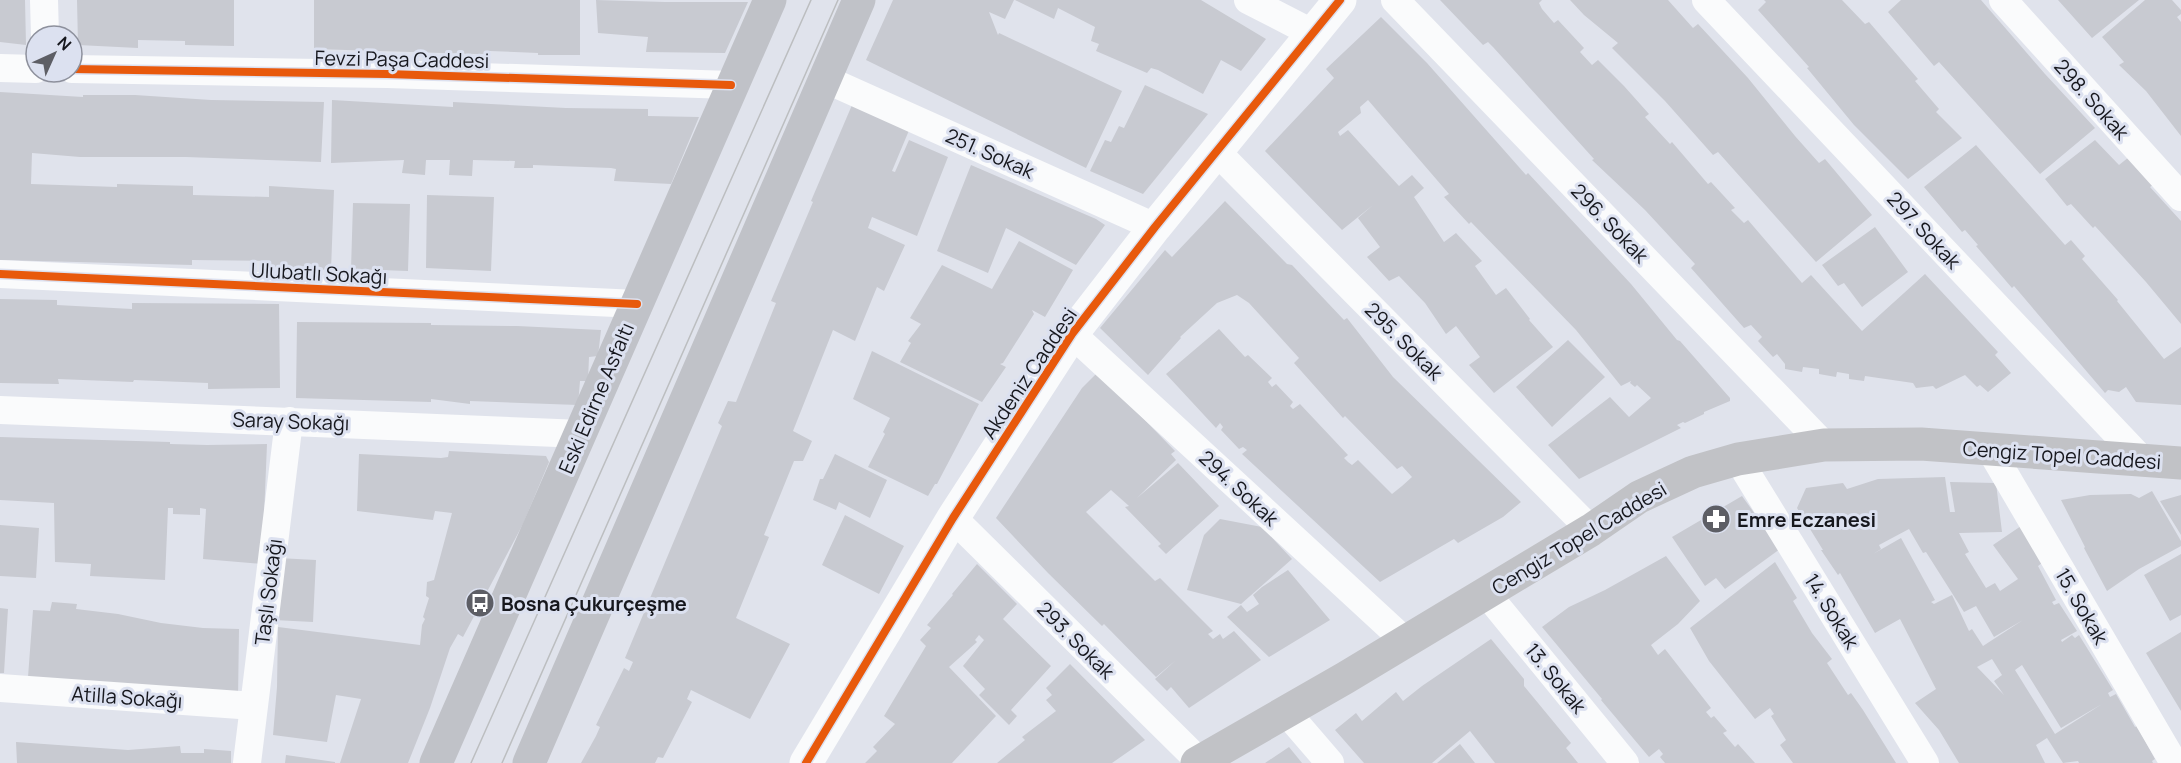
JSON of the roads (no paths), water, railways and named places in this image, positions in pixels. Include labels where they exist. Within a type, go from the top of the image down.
[{"type":"main road","name":"Eski Edirne Asfaltı","points":[[436,763],[582,434],[770,0]]},
{"type":"main road","points":[[529,763],[859,0]]},
{"type":"main road","name":"Cengiz Topel Caddesi","points":[[1198,762],[1287,713],[1591,530],[1639,497],[1693,472],[1738,459],[1824,445],[1921,444],[2181,463]]},
{"type":"street","points":[[44,0],[45,24]]},
{"type":"street","points":[[1248,0],[1314,34]]},
{"type":"street","name":"Akdeniz Caddesi","points":[[806,763],[952,518],[1072,334],[1155,226],[1340,0]]},
{"type":"street","name":"296. Sokak","points":[[1395,0],[1824,445]]},
{"type":"street","name":"297. Sokak","points":[[1706,0],[2142,460]]},
{"type":"street","name":"298. Sokak","points":[[2003,0],[2181,197]]},
{"type":"street","points":[[0,68],[24,69]]},
{"type":"street","name":"Fevzi Paşa Caddesi","points":[[84,69],[387,74],[731,86]]},
{"type":"street","name":"251. Sokak","points":[[825,79],[1155,226]]},
{"type":"street","name":"295. Sokak","points":[[1217,152],[1591,530]]},
{"type":"street","name":"Ulubatlı Sokağı","points":[[0,274],[637,304]]},
{"type":"street","name":"294. Sokak","points":[[1072,334],[1406,641]]},
{"type":"street","name":"Saray Sokağı","points":[[0,410],[582,434]]},
{"type":"street","name":"Taşlı Sokağı","points":[[247,763],[289,421]]},
{"type":"street","name":"15. Sokak","points":[[1990,449],[2174,763]]},
{"type":"street","name":"14. Sokak","points":[[1738,459],[1925,763]]},
{"type":"street","name":"293. Sokak","points":[[952,518],[1198,762]]},
{"type":"street","name":"13. Sokak","points":[[1486,593],[1625,763]]},
{"type":"street","name":"Atilla Sokağı","points":[[0,688],[254,705]]},
{"type":"street","points":[[1287,713],[1330,763]]},
{"type":"tram line","points":[[471,763],[811,0]]},
{"type":"tram line","points":[[502,763],[838,0]]},
{"type":"place","name":"Emre Eczanesi","points":[[1716,519]]},
{"type":"place","name":"Bosna Çukurçeşme","points":[[480,603]]}]
